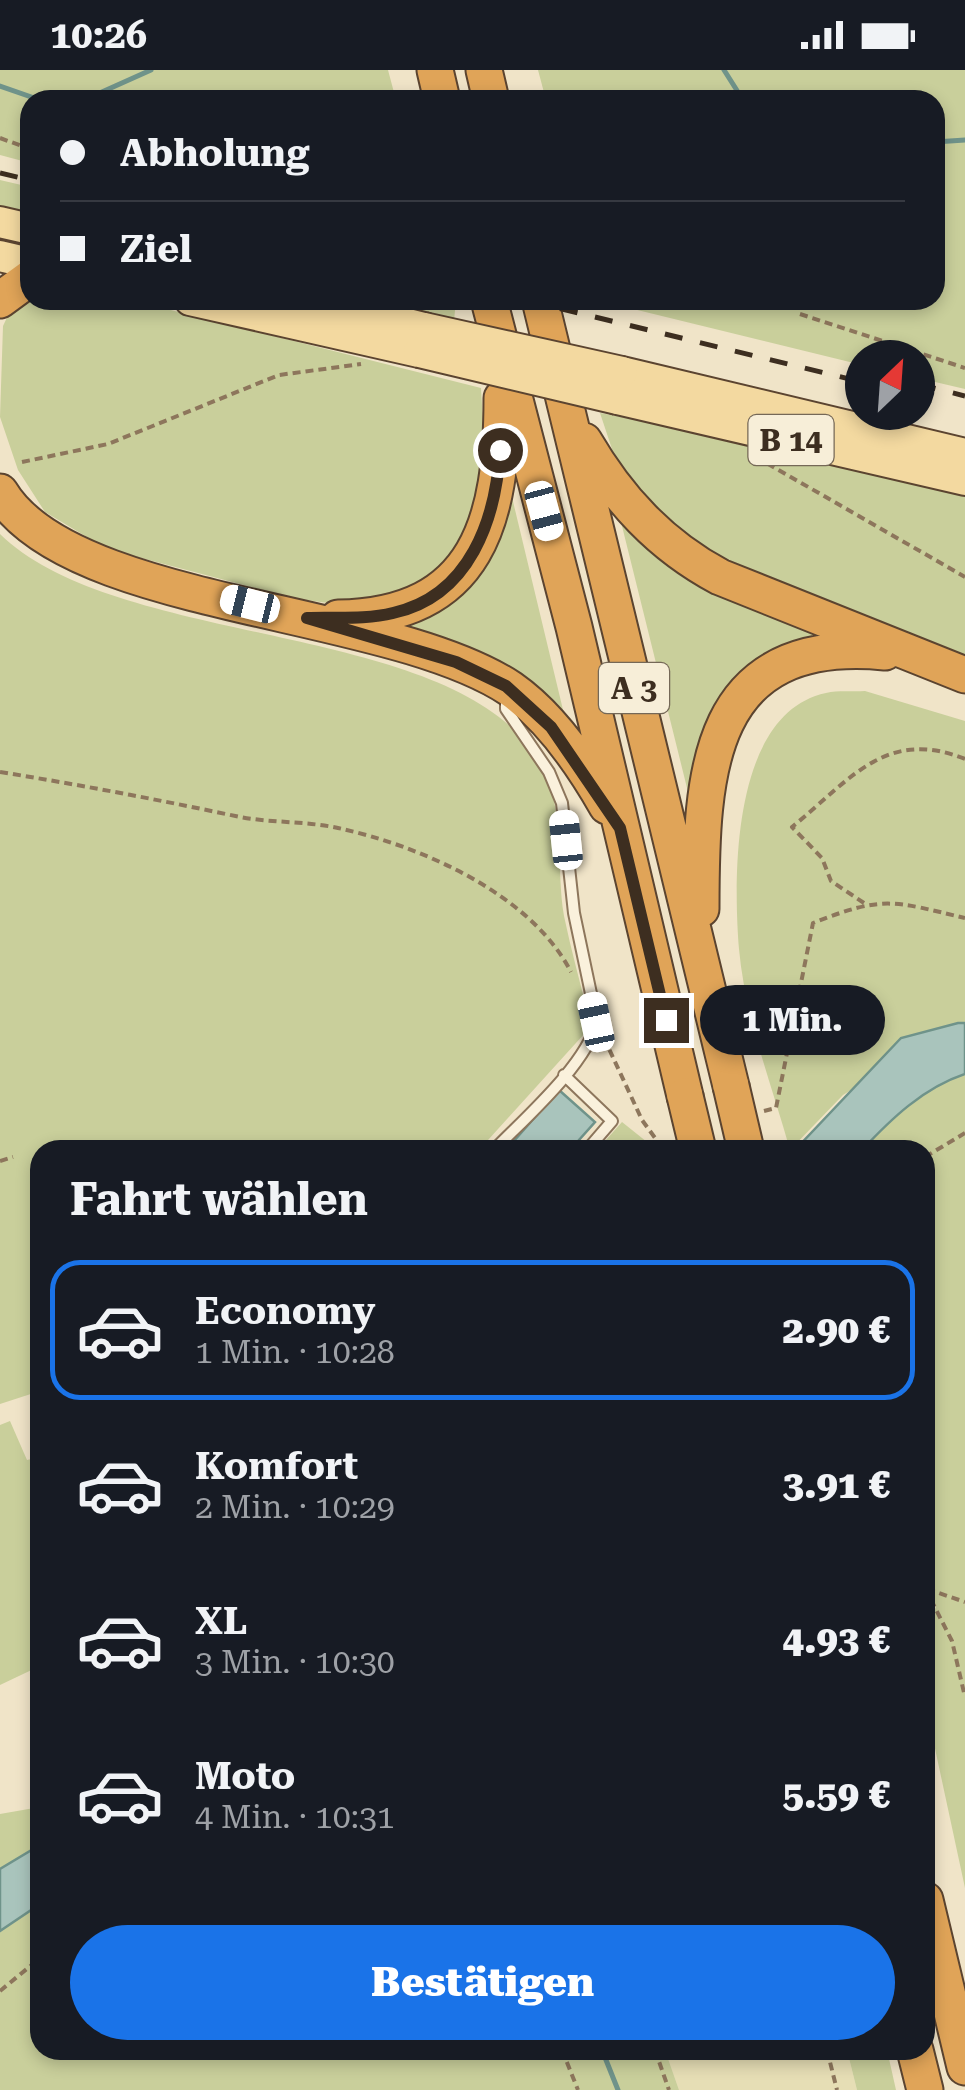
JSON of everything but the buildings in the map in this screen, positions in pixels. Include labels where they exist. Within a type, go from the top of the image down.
[{"type":"highway","name":"A 3","points":[[491,310],[574,627],[696,1140]]},
{"type":"highway","name":"A 3","points":[[542,310],[744,1140]]},
{"type":"highway","points":[[307,618],[394,613],[428,599],[469,562],[487,524],[499,477],[502,356]]},
{"type":"highway","points":[[567,411],[633,511],[687,559],[965,674]]},
{"type":"highway","points":[[0,492],[22,521],[77,556],[456,662],[506,686],[551,727],[620,828]]},
{"type":"highway","points":[[701,965],[707,772],[732,711],[751,686],[784,663],[821,652],[914,655]]},
{"type":"highway","points":[[935,1942],[965,2067]]},
{"type":"highway","points":[[918,2060],[925,2090]]},
{"type":"main road","name":"B 14","points":[[248,310],[422,340],[620,386],[965,454]]},
{"type":"main road","name":"B 14","points":[[340,310],[422,340]]},
{"type":"main road","name":"B 14","points":[[620,386],[965,480]]},
{"type":"lane","points":[[503,1140],[564,1076],[594,1033],[596,1022],[574,913],[562,803],[549,772],[506,709],[506,686]]},
{"type":"lane","points":[[564,1076],[612,1122],[596,1140]]},
{"type":"path","points":[[800,314],[965,368]]},
{"type":"path","points":[[22,462],[108,444],[279,375],[372,364]]},
{"type":"path","points":[[753,456],[965,578]]},
{"type":"path","points":[[864,903],[831,881],[822,858],[792,827],[880,755],[933,747],[965,760]]},
{"type":"path","points":[[0,772],[138,794],[245,818],[337,828],[446,862],[555,942],[572,974]]},
{"type":"path","points":[[759,1113],[776,1108],[813,923],[864,903],[896,902],[965,918]]},
{"type":"path","points":[[596,1022],[618,1075],[657,1140]]},
{"type":"path","points":[[935,1151],[965,1133]]},
{"type":"path","points":[[0,1160],[13,1157]]},
{"type":"path","points":[[935,1592],[965,1602]]},
{"type":"path","points":[[935,1607],[952,1640],[965,1697]]},
{"type":"path","points":[[0,1991],[30,1966]]},
{"type":"path","points":[[566,2060],[578,2090]]},
{"type":"path","points":[[658,2060],[668,2090]]},
{"type":"path","points":[[830,2060],[837,2090]]},
{"type":"shaded area","points":[[668,2060],[850,2060],[857,2090],[679,2090]]},
{"type":"green space","points":[[0,70],[388,70],[393,90],[20,90],[20,160],[0,155]]},
{"type":"green space","points":[[538,70],[965,70],[965,389],[935,382],[935,340],[845,340],[845,361],[637,310],[945,310],[945,90],[543,90]]},
{"type":"green space","points":[[0,180],[20,185],[20,215],[0,210]]},
{"type":"green space","points":[[20,305],[20,310],[171,310],[481,388],[485,458],[477,523],[429,582],[348,606],[293,598],[107,549],[45,512],[18,470],[0,417],[3,326],[11,309]]},
{"type":"green space","points":[[409,310],[455,310],[454,321]]},
{"type":"green space","points":[[600,413],[700,431],[965,494],[965,658],[776,588],[667,529],[617,464]]},
{"type":"green space","points":[[511,493],[564,714],[381,627]]},
{"type":"green space","points":[[620,518],[841,636],[779,653],[690,800]]},
{"type":"green space","points":[[0,534],[56,572],[127,600],[374,660],[447,687],[506,723],[545,773],[551,790],[558,825],[564,916],[589,1019],[585,1033],[488,1140],[30,1140],[30,1394],[0,1404]]},
{"type":"green space","points":[[865,691],[965,721],[965,1023],[958,1023],[843,1095],[800,1140],[787,1140],[742,974],[737,918],[739,841],[756,763],[772,731],[795,707],[835,692]]},
{"type":"green space","points":[[965,1074],[965,1888],[935,1748],[935,1140],[872,1140],[922,1096]]},
{"type":"green space","points":[[622,1122],[644,1140],[606,1140]]},
{"type":"green space","points":[[10,1421],[30,1459],[30,1671],[0,1685],[0,1425]]},
{"type":"green space","points":[[30,1809],[30,1851],[0,1869],[0,1814]]},
{"type":"green space","points":[[30,1911],[30,2060],[668,2060],[679,2090],[0,2090],[0,1931]]},
{"type":"green space","points":[[850,2060],[889,2060],[896,2090],[857,2090]]},
{"type":"water","points":[[965,1023],[965,1074],[922,1096],[872,1140],[804,1140],[901,1038]]},
{"type":"water","points":[[559,1090],[595,1122],[579,1140],[515,1140]]},
{"type":"water","points":[[30,1851],[30,1911],[0,1931],[0,1869]]},
{"type":"waterway","points":[[106,90],[151,70]]},
{"type":"waterway","points":[[724,70],[737,90]]},
{"type":"waterway","points":[[0,86],[20,93]]},
{"type":"waterway","points":[[945,141],[965,140]]},
{"type":"waterway","points":[[606,2060],[618,2090]]},
{"type":"railway","points":[[0,173],[20,178]]},
{"type":"railway","points":[[566,310],[845,378]]},
{"type":"railway","points":[[935,388],[965,396]]},
{"type":"route","points":[[500,450],[493,508],[481,540],[469,562],[450,583],[428,599],[394,613],[307,618],[456,662],[506,686],[551,727],[598,790],[620,828],[666,1020]]}]
